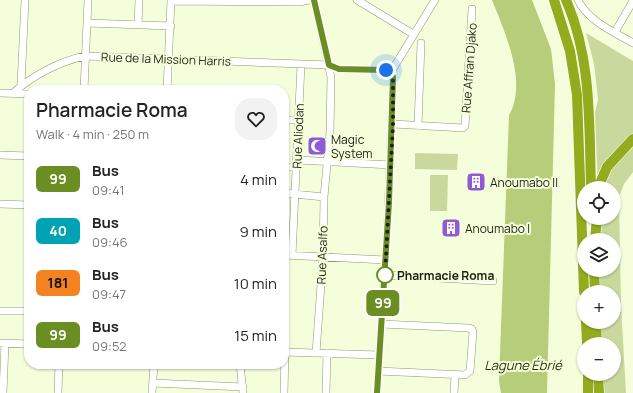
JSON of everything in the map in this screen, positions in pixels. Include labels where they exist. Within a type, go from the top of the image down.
[{"type":"highway","points":[[554,0],[570,51],[577,95],[584,285]]},
{"type":"highway","points":[[566,0],[578,35],[586,78],[591,181]]},
{"type":"highway","points":[[601,181],[607,166],[633,139]]},
{"type":"highway","points":[[588,381],[588,393]]},
{"type":"highway","points":[[598,381],[599,393]]},
{"type":"street","points":[[21,85],[25,0]]},
{"type":"street","points":[[84,85],[88,0]]},
{"type":"street","points":[[138,25],[139,0]]},
{"type":"street","points":[[167,85],[171,0],[298,2],[310,0]]},
{"type":"street","name":"Rue Asalfo","points":[[314,0],[331,77],[330,132],[326,162],[323,257],[316,353]]},
{"type":"street","points":[[357,0],[413,34]]},
{"type":"street","points":[[377,393],[393,124],[393,77],[391,72],[435,0]]},
{"type":"street","points":[[578,0],[586,12],[633,43]]},
{"type":"street","points":[[615,32],[633,1]]},
{"type":"street","name":"Rue Affran Djako","points":[[393,124],[463,128],[465,126],[472,9]]},
{"type":"street","points":[[87,23],[171,26]]},
{"type":"street","points":[[418,126],[421,43]]},
{"type":"street","name":"Rue de la Mission Harris","points":[[13,93],[21,85],[64,62],[85,56],[329,65],[339,69],[386,70],[391,72]]},
{"type":"street","name":"Rue Aliodan","points":[[292,255],[298,163],[298,120],[301,65]]},
{"type":"street","points":[[0,92],[24,94]]},
{"type":"street","points":[[289,120],[298,120]]},
{"type":"street","points":[[0,155],[24,156]]},
{"type":"street","points":[[289,166],[298,163],[326,162],[391,165]]},
{"type":"street","points":[[289,194],[324,197]]},
{"type":"street","points":[[0,204],[24,205]]},
{"type":"street","points":[[289,255],[386,260]]},
{"type":"street","points":[[384,275],[493,281]]},
{"type":"street","points":[[0,311],[24,311]]},
{"type":"street","points":[[378,371],[455,376],[465,375],[470,371],[472,329],[381,324]]},
{"type":"street","points":[[3,393],[3,343],[24,344]]},
{"type":"street","points":[[289,352],[379,354]]},
{"type":"street","points":[[326,393],[327,353]]},
{"type":"street","points":[[58,393],[59,369]]},
{"type":"street","points":[[152,393],[154,369]]},
{"type":"street","points":[[153,383],[208,390],[243,390],[241,369]]},
{"type":"street","points":[[284,369],[284,393]]},
{"type":"street","points":[[454,393],[455,376]]},
{"type":"shaded area","points":[[586,33],[633,61],[633,172],[624,184],[621,192],[621,181],[598,181],[595,113],[598,99],[594,64]]},
{"type":"shaded area","points":[[415,153],[458,154],[457,170],[415,169]]},
{"type":"shaded area","points":[[430,175],[448,175],[447,211],[430,211]]},
{"type":"shaded area","points":[[598,225],[620,225],[620,233],[598,233]]},
{"type":"shaded area","points":[[598,277],[620,277],[621,285],[599,285]]},
{"type":"shaded area","points":[[621,304],[626,393],[603,393],[603,381],[621,381],[621,337],[601,337],[600,329],[621,329]]},
{"type":"water","name":"Lagune Ébrié","points":[[492,0],[532,0],[551,49],[555,84],[547,393],[501,393],[499,381],[509,115],[514,102],[516,88],[515,73],[508,42]]},
{"type":"bus line","name":"99","points":[[314,0],[329,65],[339,69],[386,70],[391,72],[393,77],[393,124],[377,393]]},
{"type":"place","name":"Magic System","points":[[317,146]]},
{"type":"place","name":"Anoumabo II","points":[[476,182]]},
{"type":"place","name":"Anoumabo I","points":[[451,228]]},
{"type":"place","name":"Pharmacie Roma","points":[[385,275]]},
{"type":"route","points":[[385,275],[393,124],[393,77],[391,72],[386,70]]}]
